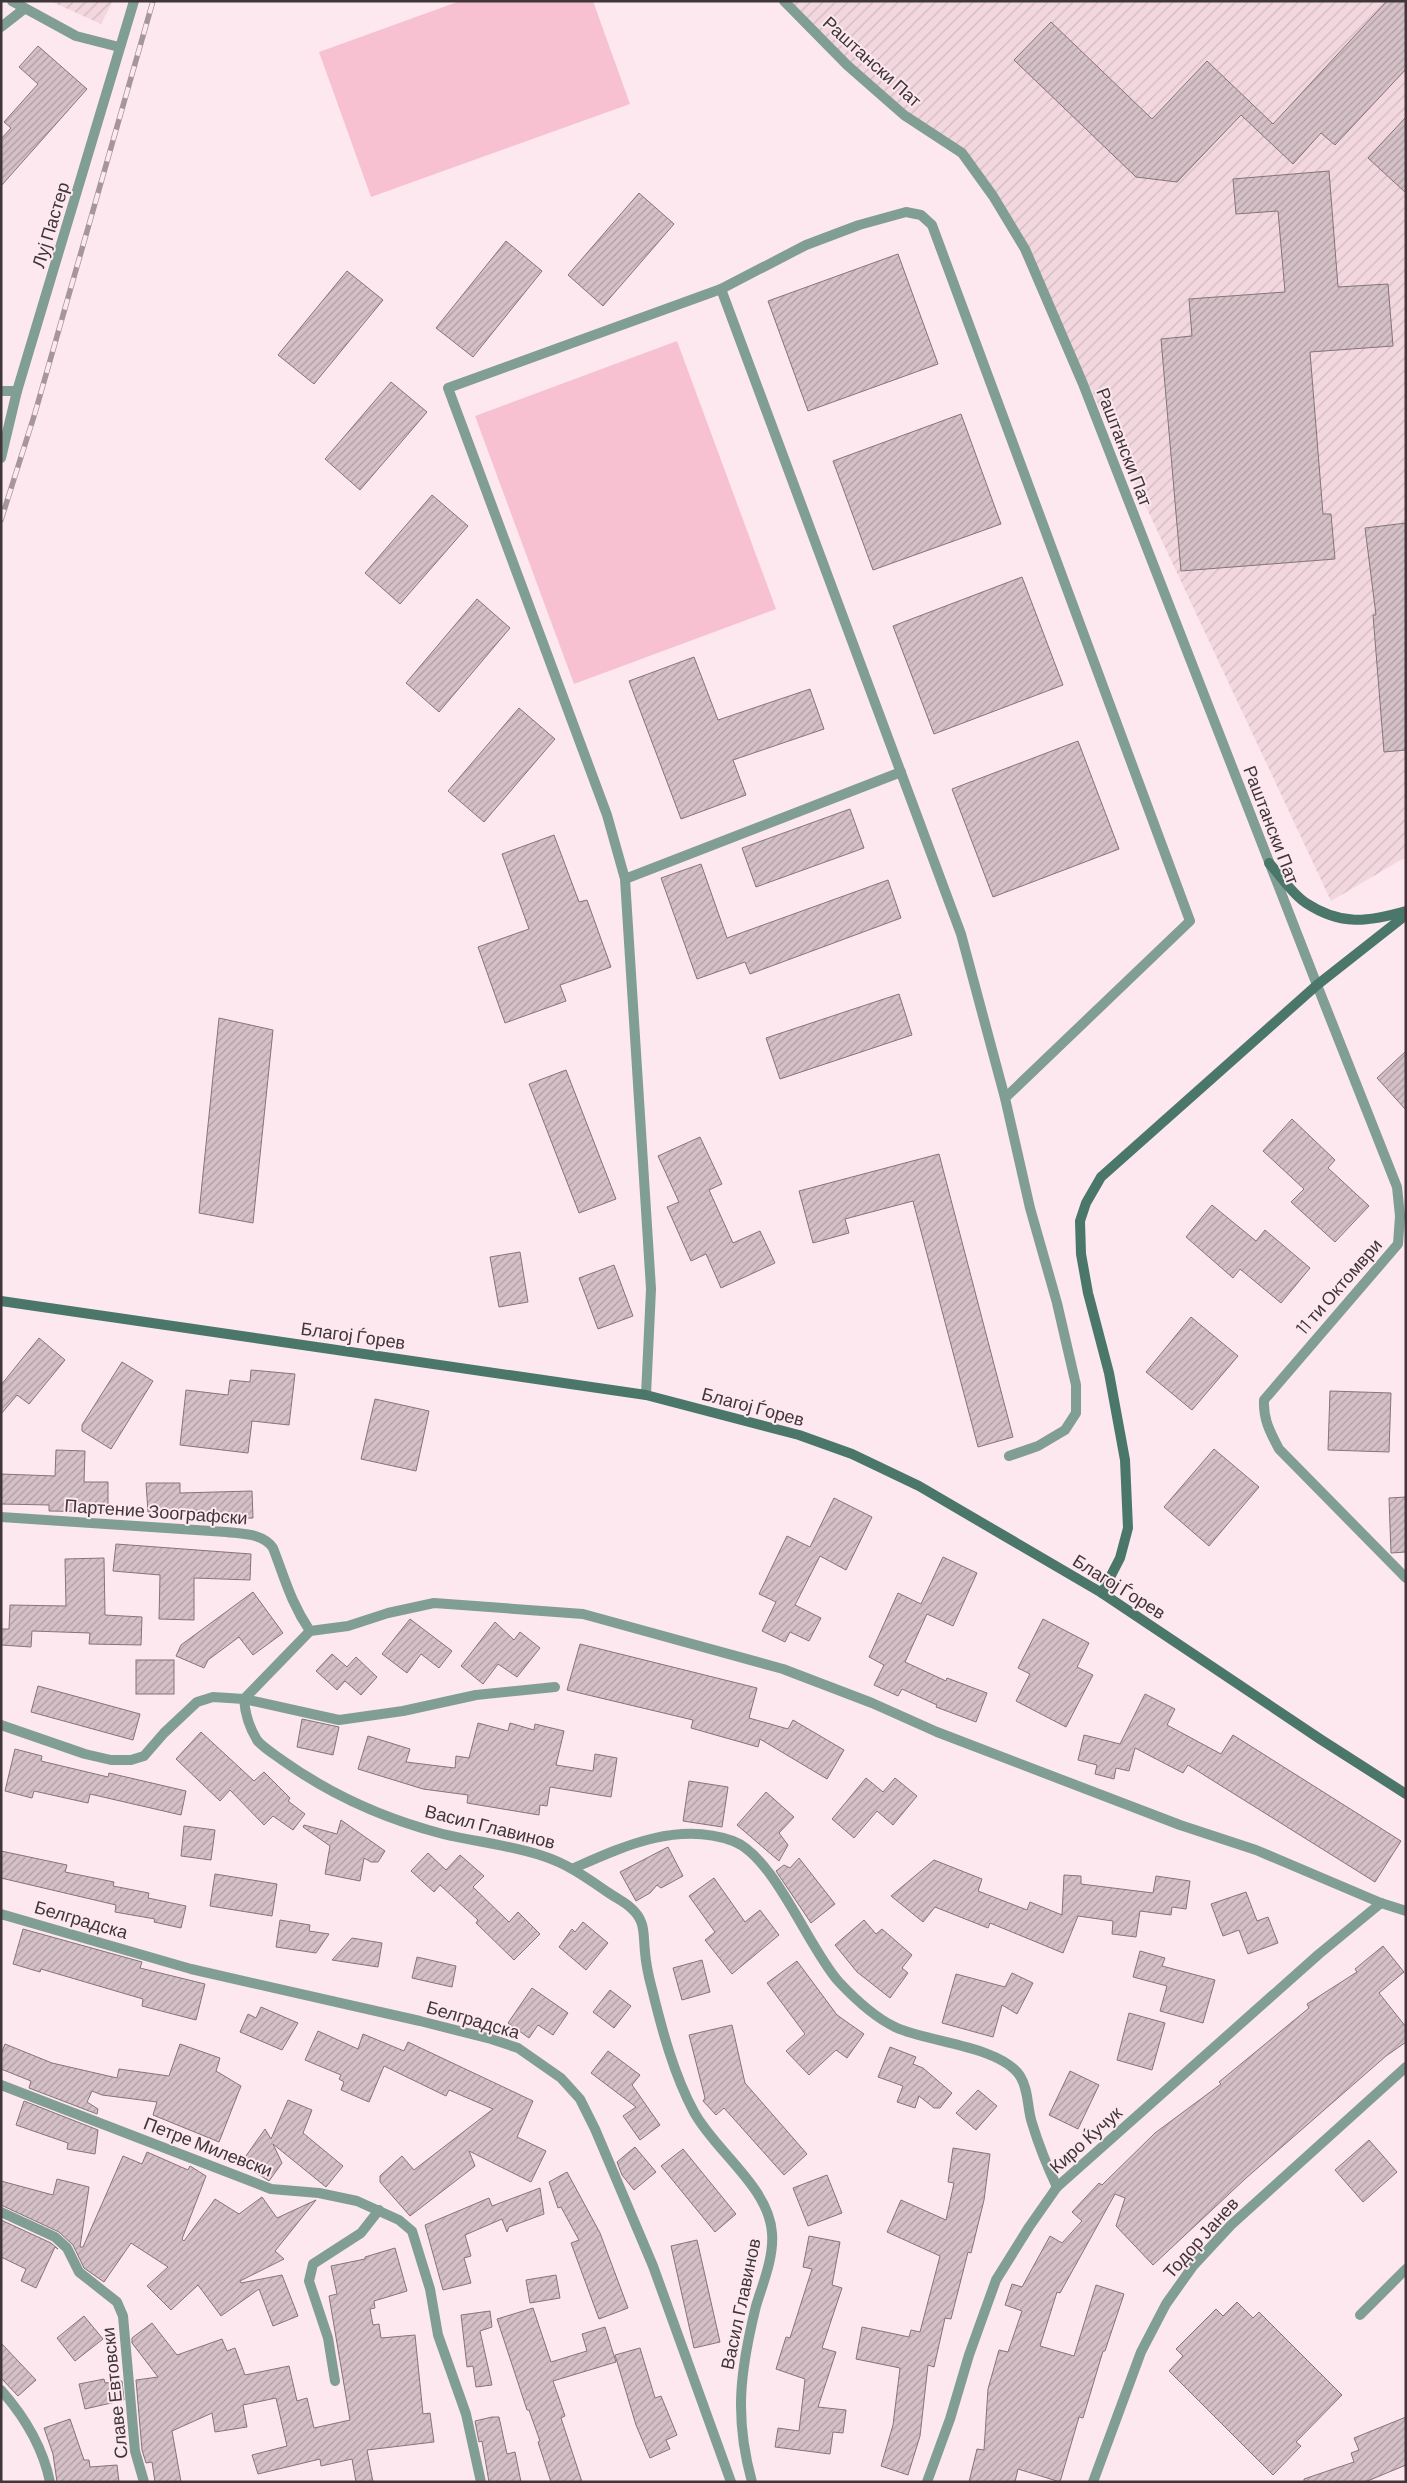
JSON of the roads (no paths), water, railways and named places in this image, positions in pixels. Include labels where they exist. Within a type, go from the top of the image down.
[{"type":"main road","points":[[1269,863],[1305,902],[1341,920],[1376,919],[1406,911]]},
{"type":"main road","points":[[1102,1592],[1120,1558],[1128,1528],[1125,1460],[1109,1373],[1088,1293],[1081,1254],[1080,1221],[1086,1203],[1101,1177],[1316,985],[1406,915]]},
{"type":"main road","name":"Благој Ѓорев","points":[[1,1301],[646,1395],[799,1435],[852,1454],[919,1486],[1102,1592],[1320,1739],[1406,1794]]},
{"type":"street","points":[[12,1],[76,36],[119,47]]},
{"type":"street","name":"Луј Пастер","points":[[1,458],[17,391],[94,142],[119,47],[134,1]]},
{"type":"street","name":"Раштански Пат","points":[[784,1],[847,65],[904,115],[962,153],[993,196],[1025,249],[1082,384],[1316,985]]},
{"type":"street","points":[[1,27],[24,9]]},
{"type":"street","points":[[646,1395],[651,1289],[625,879],[607,815],[448,388],[721,289],[806,245],[860,225],[906,212],[921,215],[932,224],[1190,921],[1005,1098]]},
{"type":"street","points":[[721,289],[961,934],[1005,1098],[1030,1208],[1076,1384],[1076,1413],[1065,1430],[1038,1446],[1009,1456]]},
{"type":"street","points":[[1,391],[17,391]]},
{"type":"street","points":[[625,879],[901,772]]},
{"type":"street","name":"11 ти Октомври","points":[[1316,985],[1397,1187],[1402,1244],[1264,1400],[1266,1424],[1279,1448],[1406,1578]]},
{"type":"street","name":"Партение Зоографски","points":[[1,1517],[226,1532],[261,1537],[269,1542],[273,1548],[296,1610],[310,1631]]},
{"type":"street","points":[[244,1699],[310,1631],[348,1626],[388,1613],[434,1603],[583,1614],[783,1669],[872,1703],[945,1735],[1180,1825],[1256,1850],[1381,1903],[1406,1911]]},
{"type":"street","points":[[1,1726],[85,1754],[111,1760],[131,1760],[144,1756],[164,1733],[197,1702],[212,1697],[244,1699],[339,1720],[403,1711],[476,1695],[555,1687]]},
{"type":"street","name":"Васил Главинов","points":[[244,1699],[245,1714],[258,1741],[316,1783],[352,1802],[395,1819],[435,1831],[541,1855],[574,1868],[629,1905],[639,1915],[644,1932],[645,1951],[652,1989],[672,2058],[694,2113],[758,2195],[770,2216],[772,2234],[771,2253],[752,2322],[739,2398],[744,2452],[752,2482]]},
{"type":"street","points":[[574,1868],[630,1844],[661,1836],[715,1835],[736,1842],[761,1862],[838,1981],[873,2014],[896,2028],[982,2052],[1008,2064],[1019,2074],[1025,2085],[1031,2121],[1042,2154],[1057,2186]]},
{"type":"street","name":"Киро Ќучук","points":[[927,2482],[996,2280],[1057,2186],[1319,1954],[1381,1903]]},
{"type":"street","name":"Белградска","points":[[1,1914],[191,1969],[420,2021],[492,2040],[518,2048],[561,2078],[580,2099],[595,2129],[650,2257],[731,2482]]},
{"type":"street","name":"Тодор Јанев","points":[[1093,2482],[1141,2352],[1166,2304],[1193,2266],[1231,2225],[1406,2068]]},
{"type":"street","name":"Петре Милевски","points":[[1,2085],[271,2189],[344,2197],[379,2210],[399,2220],[412,2231],[430,2289],[438,2335],[466,2414],[482,2482]]},
{"type":"street","points":[[335,2381],[328,2338],[308,2281],[313,2264],[362,2233],[379,2210]]},
{"type":"street","name":"Славе Евтовски","points":[[1,2212],[55,2237],[67,2248],[80,2272],[117,2302],[123,2316],[135,2451],[144,2482]]},
{"type":"street","points":[[1360,2316],[1406,2269]]},
{"type":"street","points":[[1,2390],[18,2409],[34,2436],[50,2482]]},
{"type":"railway","points":[[1,520],[35,413],[153,1]]}]
